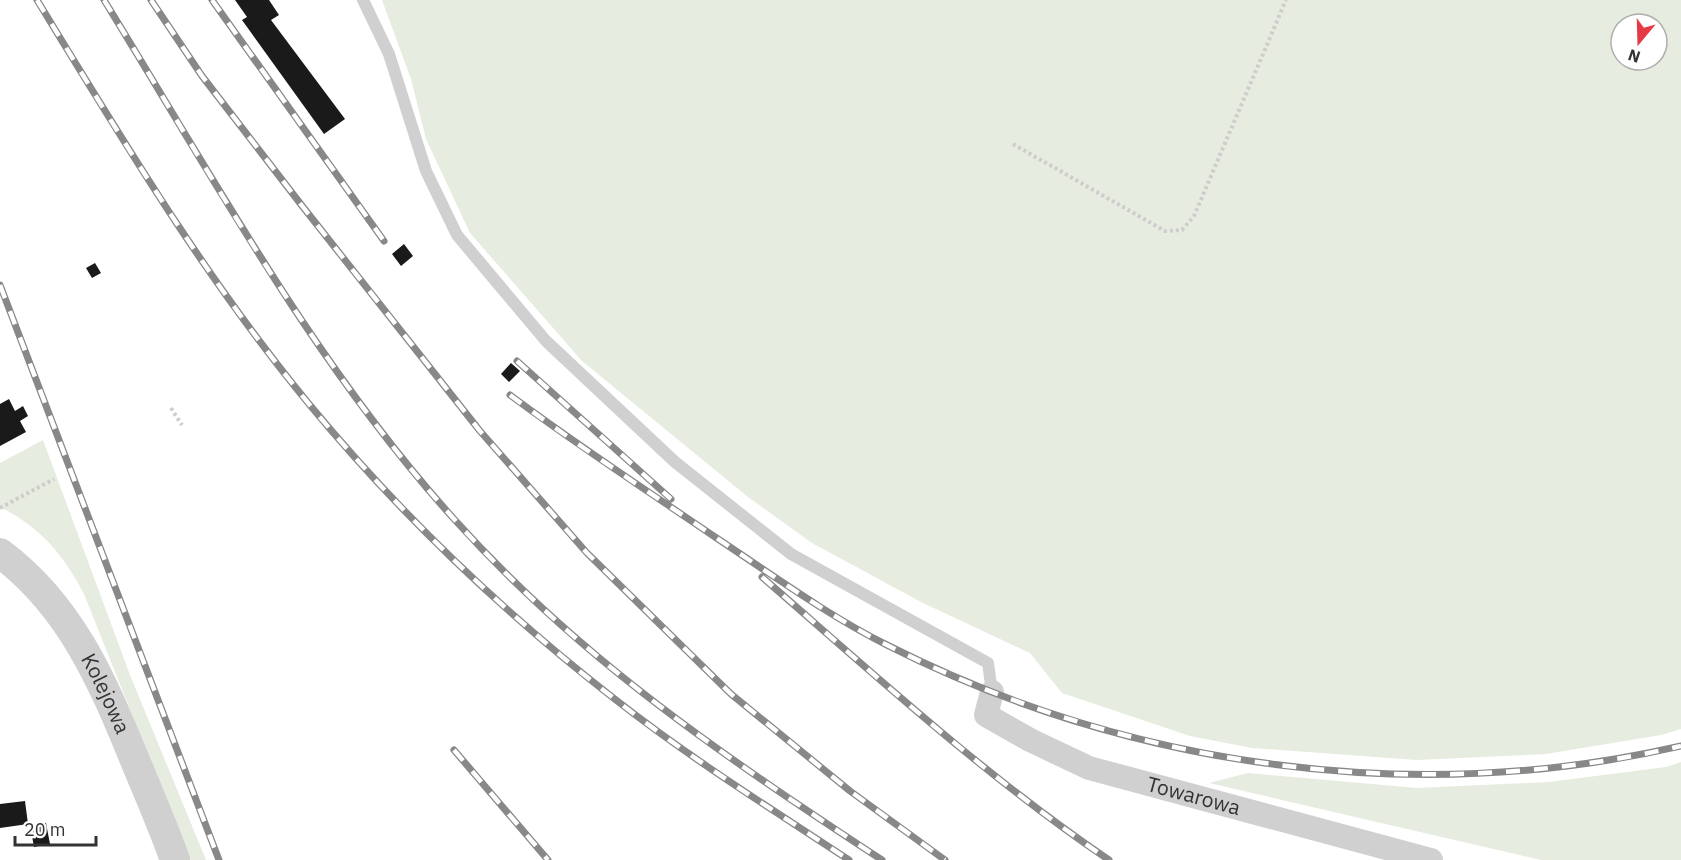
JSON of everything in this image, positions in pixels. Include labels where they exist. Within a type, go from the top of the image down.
[{"type":"street","name":"Kolejowa","points":[[0,553],[51,602],[89,655],[104,684],[175,860]]},
{"type":"street","name":"Towarowa","points":[[992,692],[986,715],[1030,740],[1089,768],[1431,860]]},
{"type":"lane","points":[[363,0],[389,54],[426,171],[457,236],[546,341],[675,462],[791,554],[988,663],[992,692]]},
{"type":"path","points":[[1013,144],[1165,231],[1182,230],[1194,216],[1286,0]]},
{"type":"path","points":[[171,408],[182,425]]},
{"type":"path","points":[[0,508],[54,479]]},
{"type":"shaded area","points":[[382,0],[1681,0],[1681,729],[1661,735],[1546,754],[1417,760],[1252,748],[1190,736],[1062,693],[1030,653],[921,602],[812,543],[748,497],[582,361],[470,233],[426,139],[411,79]]},
{"type":"shaded area","points":[[43,440],[130,675],[206,860],[190,860],[84,594],[76,580],[50,543],[27,524],[0,507],[0,463]]},
{"type":"shaded area","points":[[1681,762],[1681,860],[1541,860],[1209,783],[1248,773],[1417,788],[1549,782],[1666,767]]},
{"type":"building","points":[[235,0],[269,0],[279,15],[271,20],[345,119],[324,134],[242,20],[247,17]]},
{"type":"building","points":[[404,244],[413,256],[401,266],[392,254]]},
{"type":"building","points":[[95,263],[101,273],[92,278],[86,268]]},
{"type":"building","points":[[511,363],[520,371],[509,382],[501,374]]},
{"type":"building","points":[[9,399],[15,411],[23,406],[28,416],[20,421],[26,432],[0,446],[0,404]]},
{"type":"building","points":[[25,801],[28,824],[0,828],[0,804]]},
{"type":"building","points":[[46,823],[50,844],[34,847],[30,825]]},
{"type":"railway","points":[[37,0],[166,207],[235,307],[309,404],[379,484],[493,597],[574,667],[673,742],[849,860]]},
{"type":"railway","points":[[104,0],[267,268],[310,333],[403,459],[454,519],[502,570],[604,662],[711,744],[882,860]]},
{"type":"railway","points":[[151,0],[202,76],[303,207],[480,431],[587,553],[731,694],[850,791],[945,860]]},
{"type":"railway","points":[[212,0],[384,241]]},
{"type":"railway","points":[[0,285],[219,860]]},
{"type":"railway","points":[[517,361],[671,499]]},
{"type":"railway","points":[[510,395],[637,485],[843,621],[887,645],[980,687],[1076,721],[1175,747],[1275,764],[1377,773],[1479,773],[1580,764],[1681,746]]},
{"type":"railway","points":[[762,577],[975,759],[1063,828],[1109,860]]},
{"type":"railway","points":[[454,750],[548,860]]}]
